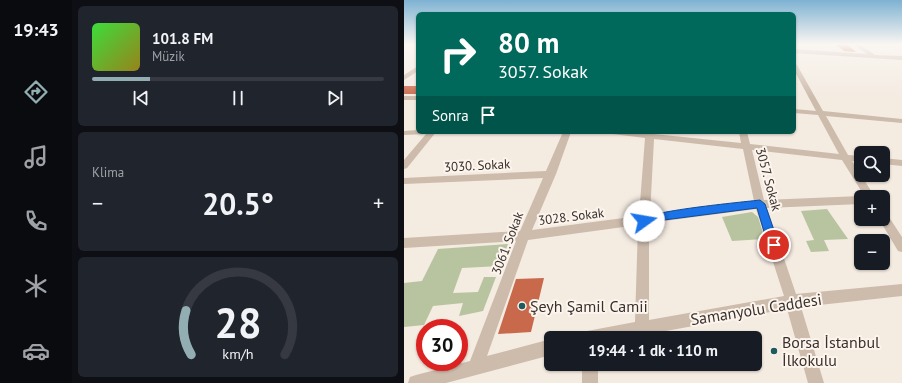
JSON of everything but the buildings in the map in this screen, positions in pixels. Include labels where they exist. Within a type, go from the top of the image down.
[{"type":"street","points":[[404,78],[416,69]]},
{"type":"street","points":[[796,73],[866,190]]},
{"type":"street","points":[[404,98],[416,98]]},
{"type":"street","points":[[796,111],[902,121]]},
{"type":"street","points":[[893,121],[902,130]]},
{"type":"street","points":[[404,133],[416,132]]},
{"type":"street","points":[[404,166],[430,134]]},
{"type":"street","name":"3061. Sokak","points":[[476,366],[524,236],[566,134]]},
{"type":"street","points":[[642,328],[644,221],[650,134],[854,158]]},
{"type":"street","name":"3057. Sokak","points":[[743,134],[760,204],[792,301],[816,383]]},
{"type":"street","points":[[898,163],[902,172]]},
{"type":"street","name":"3030. Sokak","points":[[404,181],[550,174]]},
{"type":"street","name":"3028. Sokak","points":[[404,243],[524,236],[644,221],[664,216],[760,204],[854,200]]},
{"type":"street","points":[[889,226],[902,247]]},
{"type":"street","name":"Samanyolu Caddesi","points":[[626,331],[792,301],[902,290]]},
{"type":"street","points":[[418,383],[476,366],[544,349]]},
{"type":"street","points":[[590,371],[590,383]]},
{"type":"green space","points":[[827,209],[848,239],[824,240],[829,251],[811,252],[806,241],[814,240],[801,211]]},
{"type":"green space","points":[[752,212],[758,217],[765,239],[732,241],[722,217]]},
{"type":"green space","points":[[508,244],[500,266],[462,268],[453,293],[478,292],[484,277],[496,277],[483,311],[459,316],[463,303],[433,306],[427,319],[416,319],[416,326],[404,327],[404,283],[422,281],[438,249]]},
{"type":"place","name":"Şeyh Şamil Camii","points":[[522,306]]},
{"type":"place","name":"Borsa İstanbul İlkokulu","points":[[774,351]]},
{"type":"route","points":[[644,221],[664,216],[760,204],[774,245]]}]
